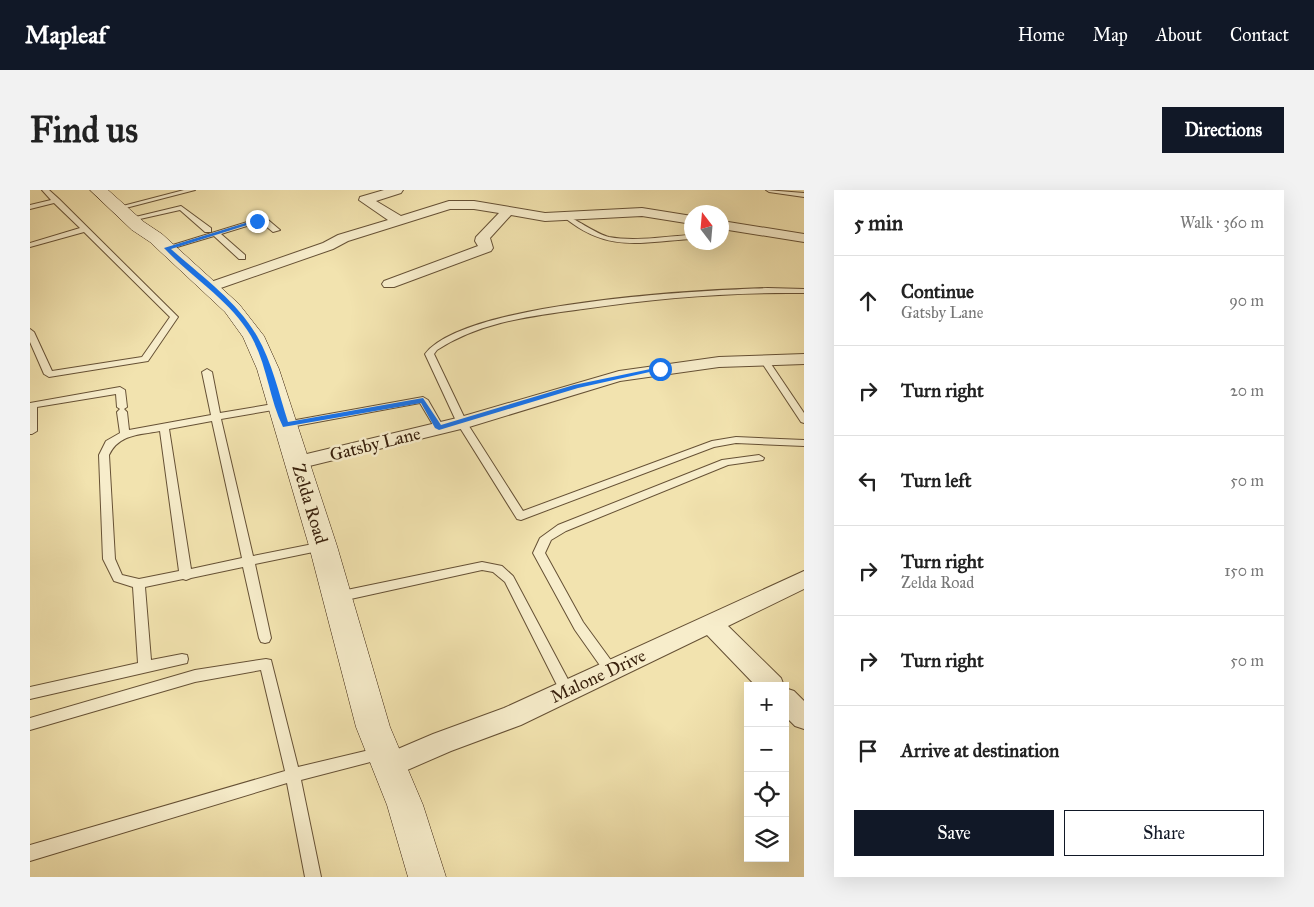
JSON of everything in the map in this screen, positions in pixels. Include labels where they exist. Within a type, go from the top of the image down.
[{"type":"main road","name":"Zelda Road","points":[[98,190],[210,287],[232,308],[254,336],[268,369],[323,546],[373,727],[405,806],[427,877]]},
{"type":"street","points":[[397,190],[365,200],[397,220]]},
{"type":"street","points":[[210,287],[446,201],[532,216],[567,217],[642,212],[684,219]]},
{"type":"street","points":[[389,284],[486,248],[482,241],[483,237],[508,211]]},
{"type":"street","points":[[729,226],[798,237],[804,255]]},
{"type":"street","name":"Gatsby Lane","points":[[297,464],[462,423],[577,387],[619,376],[719,362],[804,359]]},
{"type":"street","name":"Malone Drive","points":[[386,760],[512,717],[804,580]]},
{"type":"street","points":[[710,623],[768,682]]},
{"type":"street","points":[[789,703],[804,718]]},
{"type":"lane","points":[[30,332],[49,374],[145,359],[174,317],[48,190]]},
{"type":"lane","points":[[152,190],[160,197]]},
{"type":"lane","points":[[124,214],[160,197],[180,191],[192,190]]},
{"type":"lane","points":[[769,190],[804,195]]},
{"type":"lane","points":[[30,206],[56,200]]},
{"type":"lane","points":[[124,214],[181,208],[208,230]]},
{"type":"lane","points":[[567,217],[595,235],[604,238],[638,240],[684,237]]},
{"type":"lane","points":[[167,248],[257,221],[264,222],[276,230]]},
{"type":"lane","points":[[30,245],[86,229]]},
{"type":"lane","points":[[216,234],[242,257]]},
{"type":"lane","points":[[804,291],[763,289],[683,294],[516,316],[486,324],[442,343],[431,349],[429,354],[462,423],[521,516],[712,444],[736,440],[804,443]]},
{"type":"lane","points":[[764,360],[804,420]]},
{"type":"lane","points":[[207,372],[250,562],[265,638]]},
{"type":"lane","points":[[32,431],[32,404],[120,390],[125,434]]},
{"type":"lane","points":[[323,546],[186,576],[139,584],[118,578],[109,559],[104,455],[110,443],[125,434],[216,417],[282,415],[423,400],[439,428]]},
{"type":"lane","points":[[164,426],[186,576]]},
{"type":"lane","points":[[611,670],[575,618],[539,553],[540,543],[550,534],[562,528],[726,462],[759,458]]},
{"type":"lane","points":[[337,597],[482,566],[494,566],[502,570],[509,579],[567,691]]},
{"type":"lane","points":[[139,584],[145,667]]},
{"type":"lane","points":[[30,693],[182,659]]},
{"type":"lane","points":[[30,724],[195,676],[266,664],[293,775],[313,877]]},
{"type":"lane","points":[[30,853],[293,775],[386,760]]},
{"type":"route","points":[[257,221],[167,248],[232,308],[254,336],[268,369],[285,425],[423,400],[439,428],[462,423],[577,387],[619,376],[660,369]]}]
